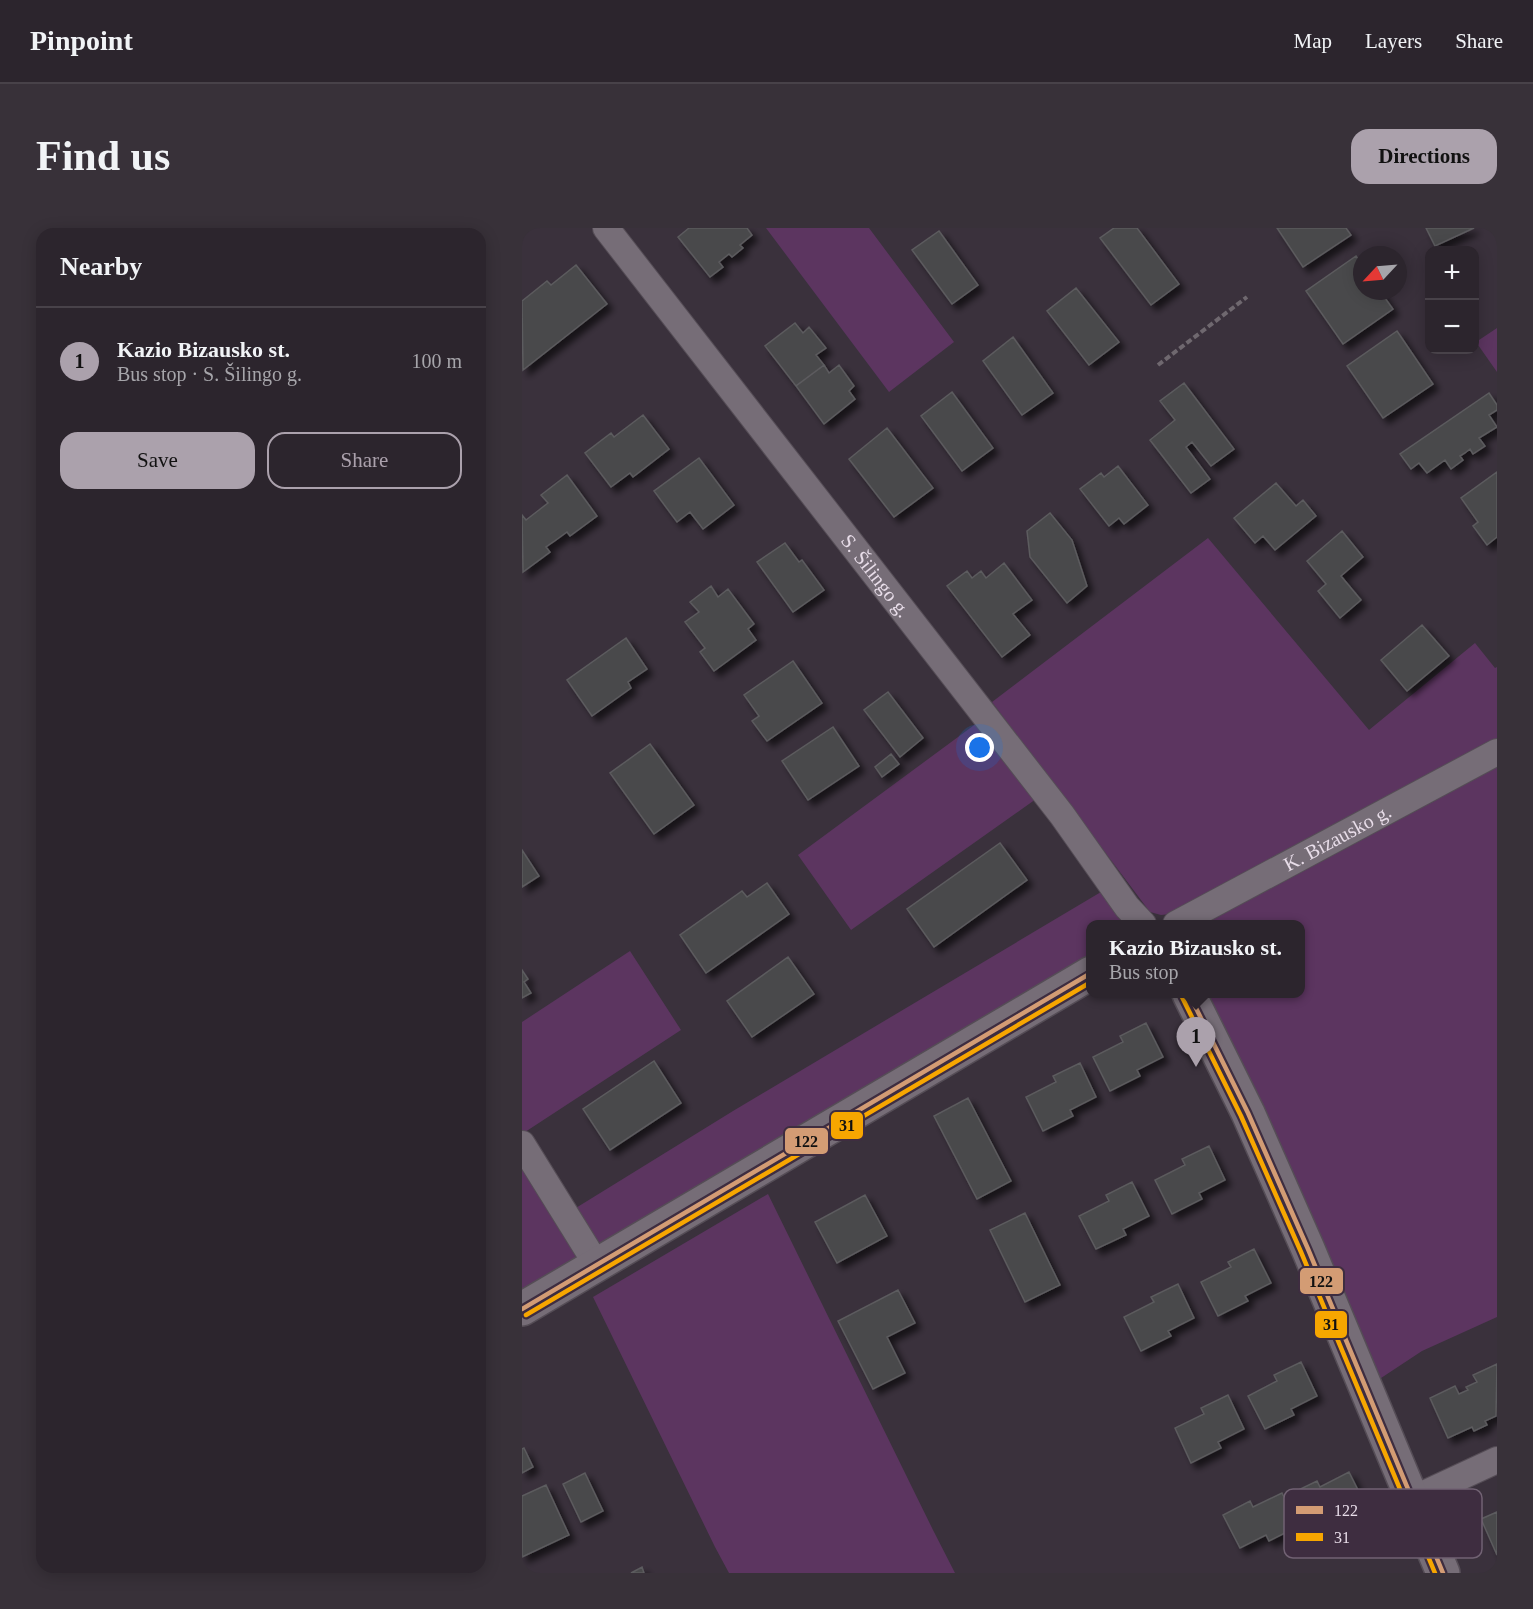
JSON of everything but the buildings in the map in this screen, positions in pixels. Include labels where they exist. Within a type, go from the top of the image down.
[{"type":"street","name":"S. Šilingo g.","points":[[606,228],[1062,814],[1127,907],[1139,920]]},
{"type":"street","name":"K. Bizausko g.","points":[[1183,920],[1497,752]]},
{"type":"street","points":[[522,1309],[1086,976]]},
{"type":"street","points":[[1191,998],[1248,1113],[1409,1489]]},
{"type":"street","points":[[522,1144],[597,1264]]},
{"type":"street","points":[[1435,1489],[1497,1460]]},
{"type":"street","points":[[1437,1558],[1443,1573]]},
{"type":"path","points":[[1158,365],[1247,297]]},
{"type":"shaded area","points":[[766,228],[869,228],[954,342],[889,392]]},
{"type":"shaded area","points":[[1497,328],[1497,372],[1479,346],[1479,340]]},
{"type":"shaded area","points":[[1208,538],[1369,730],[1475,643],[1495,668],[1497,667],[1497,739],[1170,914],[1161,915],[1150,912],[992,702]]},
{"type":"shaded area","points":[[977,723],[1036,799],[851,930],[798,855]]},
{"type":"shaded area","points":[[1497,767],[1497,1317],[1422,1351],[1375,1382],[1204,998],[1305,998],[1305,920],[1210,920]]},
{"type":"shaded area","points":[[1106,889],[1123,915],[1123,920],[1086,920],[1086,967],[522,1297],[522,1164],[558,1219],[733,1111]]},
{"type":"shaded area","points":[[630,951],[681,1030],[522,1134],[522,1022]]},
{"type":"shaded area","points":[[768,1194],[955,1573],[729,1573],[715,1547],[593,1297]]},
{"type":"transit line","name":"122","points":[[522,1309],[1086,976]]},
{"type":"transit line","name":"31","points":[[526,1315],[1086,985]]},
{"type":"transit line","name":"31","points":[[1182,998],[1241,1116],[1301,1252],[1400,1489]]},
{"type":"transit line","name":"122","points":[[1191,998],[1248,1113],[1308,1249],[1408,1489]]},
{"type":"transit line","name":"31","points":[[1429,1558],[1435,1573]]},
{"type":"transit line","name":"122","points":[[1437,1558],[1443,1573]]},
{"type":"place","name":"Kazio Bizausko st.","points":[[1196,1067]]}]
